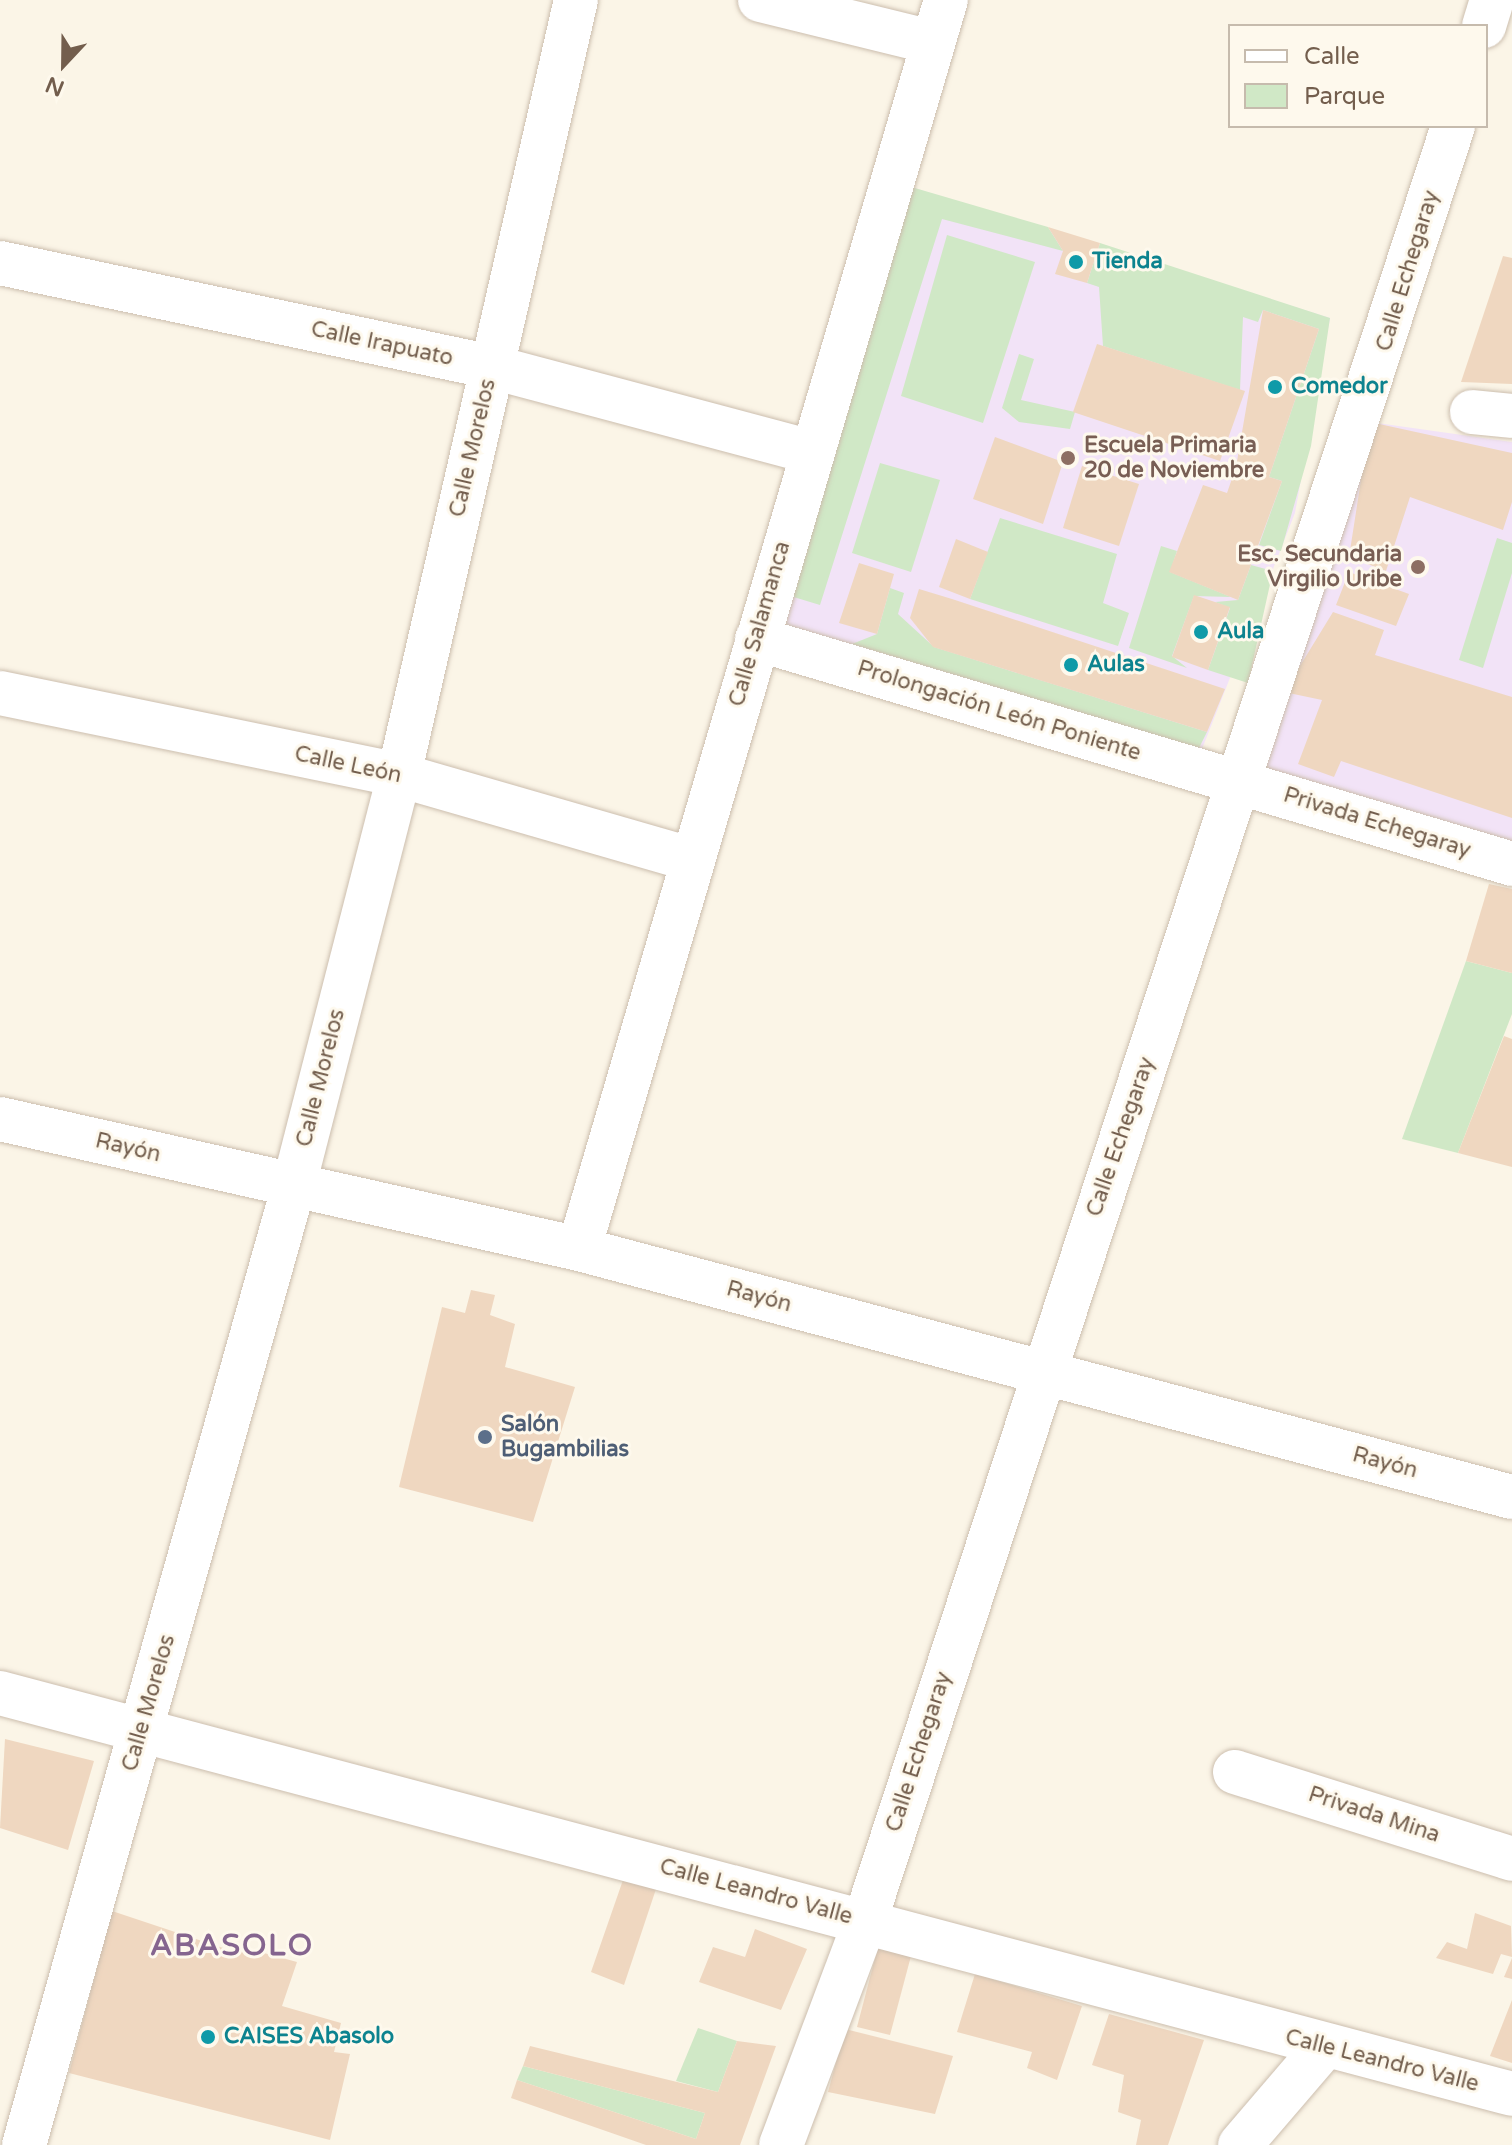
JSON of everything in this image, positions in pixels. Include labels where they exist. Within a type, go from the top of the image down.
[{"type":"street","name":"Calle Morelos","points":[[24,2145],[294,1185],[399,775],[576,0]]},
{"type":"street","points":[[760,0],[931,42]]},
{"type":"street","name":"Calle Salamanca","points":[[579,1249],[690,859],[757,639],[808,451],[946,0]]},
{"type":"street","points":[[1485,24],[1492,0]]},
{"type":"street","name":"Calle Echegaray","points":[[781,2145],[865,1921],[1040,1373],[1241,783],[1452,128]]},
{"type":"street","name":"Calle Irapuato","points":[[0,263],[492,367],[808,451]]},
{"type":"street","name":"Prolongación León Poniente","points":[[757,639],[1241,783]]},
{"type":"street","name":"Calle León","points":[[0,693],[399,775],[690,859]]},
{"type":"street","name":"Privada Echegaray","points":[[1241,783],[1512,864]]},
{"type":"street","name":"Rayón","points":[[0,1119],[579,1249],[1512,1497]]},
{"type":"street","name":"Calle Leandro Valle","points":[[0,1693],[865,1921],[1324,2047],[1512,2094]]},
{"type":"street","name":"Privada Mina","points":[[1235,1772],[1512,1859]]},
{"type":"street","points":[[1240,2145],[1324,2047]]},
{"type":"shaded area","name":"Escuela Primaria 20 de Noviembre","points":[[908,186],[1330,318],[1295,513],[1202,749],[779,623]]},
{"type":"shaded area","name":"Esc. Secundaria Virgilio Uribe","points":[[1370,422],[1512,442],[1512,847],[1258,772]]},
{"type":"green space","points":[[908,186],[1048,227],[1063,251],[942,219],[820,605],[787,595]]},
{"type":"green space","points":[[947,235],[1035,262],[983,423],[901,396]]},
{"type":"green space","points":[[1100,243],[1330,318],[1311,446],[1281,551],[1259,545],[1282,481],[1269,477],[1319,329],[1263,310],[1258,322],[1243,317],[1240,390],[1103,346],[1099,287],[1087,283]]},
{"type":"green space","points":[[1019,354],[1034,359],[1021,400],[1075,412],[1070,429],[1019,422],[1002,408]]},
{"type":"green space","points":[[880,463],[940,480],[911,572],[852,553]]},
{"type":"green space","points":[[1000,518],[1117,554],[1103,603],[1129,613],[1118,646],[970,599]]},
{"type":"green space","points":[[1497,538],[1512,543],[1512,573],[1483,668],[1459,660]]},
{"type":"green space","points":[[1161,546],[1177,551],[1170,572],[1231,597],[1194,596],[1172,656],[1187,668],[1129,648]]},
{"type":"green space","points":[[1251,565],[1273,571],[1248,683],[1208,670],[1230,608],[1215,602],[1238,600]]},
{"type":"green space","points":[[890,588],[904,593],[898,614],[934,647],[1207,732],[1199,748],[852,644],[877,634]]},
{"type":"green space","points":[[1466,961],[1512,973],[1512,1014],[1458,1153],[1402,1139]]},
{"type":"green space","points":[[698,2028],[737,2041],[718,2092],[676,2081]]},
{"type":"green space","points":[[523,2066],[705,2113],[696,2139],[517,2080]]},
{"type":"building","name":"Tienda","points":[[1048,227],[1100,243],[1087,283],[1055,274],[1063,251]]},
{"type":"building","points":[[1503,256],[1512,258],[1512,384],[1461,382]]},
{"type":"building","points":[[1263,310],[1319,329],[1269,477],[1282,481],[1238,600],[1169,572],[1203,485],[1227,493],[1236,467]]},
{"type":"building","points":[[1097,344],[1245,391],[1220,461],[1073,412]]},
{"type":"building","points":[[1370,422],[1512,453],[1512,502],[1503,530],[1410,497],[1386,571],[1349,557]]},
{"type":"building","points":[[995,437],[1063,462],[1043,524],[973,499]]},
{"type":"building","points":[[1082,466],[1139,484],[1119,546],[1063,528]]},
{"type":"building","points":[[956,539],[988,552],[970,599],[939,587]]},
{"type":"building","points":[[859,563],[894,574],[877,634],[839,623]]},
{"type":"building","points":[[1349,572],[1409,594],[1396,626],[1336,605]]},
{"type":"building","name":"Aulas","points":[[919,589],[1225,689],[1207,732],[933,647],[910,618]]},
{"type":"building","name":"Aula","points":[[1194,595],[1230,607],[1208,670],[1172,657]]},
{"type":"building","points":[[1333,612],[1384,630],[1375,655],[1512,697],[1512,818],[1341,761],[1334,777],[1298,764],[1322,700],[1284,692]]},
{"type":"building","points":[[1489,884],[1512,889],[1512,973],[1466,961]]},
{"type":"building","points":[[1504,1036],[1512,1039],[1512,1167],[1458,1153]]},
{"type":"building","name":"Salón Bugambilias","points":[[471,1290],[495,1295],[490,1315],[515,1324],[505,1367],[575,1387],[533,1522],[399,1487],[442,1307],[465,1313]]},
{"type":"building","points":[[5,1739],[94,1761],[68,1850],[0,1828]]},
{"type":"building","points":[[623,1880],[656,1889],[624,1985],[591,1972]]},
{"type":"building","name":"CAISES Abasolo","points":[[112,1911],[232,1951],[235,1945],[297,1962],[282,2006],[341,2023],[334,2052],[350,2054],[330,2140],[69,2073]]},
{"type":"building","points":[[1475,1913],[1511,1926],[1512,1957],[1501,1954],[1493,1974],[1436,1958],[1447,1942],[1467,1949]]},
{"type":"building","points":[[755,1929],[807,1949],[781,2010],[699,1982],[713,1947],[745,1957]]},
{"type":"building","points":[[878,1947],[911,1956],[890,2035],[857,2027]]},
{"type":"building","points":[[1512,1958],[1512,1979],[1504,1977]]},
{"type":"building","points":[[975,1974],[1082,2006],[1057,2080],[1027,2068],[1032,2052],[957,2032]]},
{"type":"building","points":[[1512,2000],[1512,2063],[1490,2056]]},
{"type":"building","points":[[1109,2014],[1204,2040],[1168,2145],[1136,2145],[1141,2120],[1118,2112],[1124,2075],[1092,2065]]},
{"type":"building","points":[[845,2029],[953,2056],[935,2114],[828,2092]]},
{"type":"building","points":[[737,2041],[776,2046],[740,2145],[646,2145],[511,2098],[517,2080],[696,2139],[705,2113],[523,2066],[530,2046],[718,2092]]},
{"type":"place","name":"Tienda","points":[[1076,262]]},
{"type":"place","name":"Comedor","points":[[1275,387]]},
{"type":"place","name":"Escuela Primaria 20 de Noviembre","points":[[1068,458]]},
{"type":"place","name":"Esc. Secundaria Virgilio Uribe","points":[[1418,567]]},
{"type":"place","name":"Aula","points":[[1201,632]]},
{"type":"place","name":"Aulas","points":[[1071,665]]},
{"type":"place","name":"Salón Bugambilias","points":[[485,1437]]},
{"type":"place","name":"CAISES Abasolo","points":[[208,2037]]},
{"type":"district","name":"ABASOLO","points":[[232,1946]]}]
